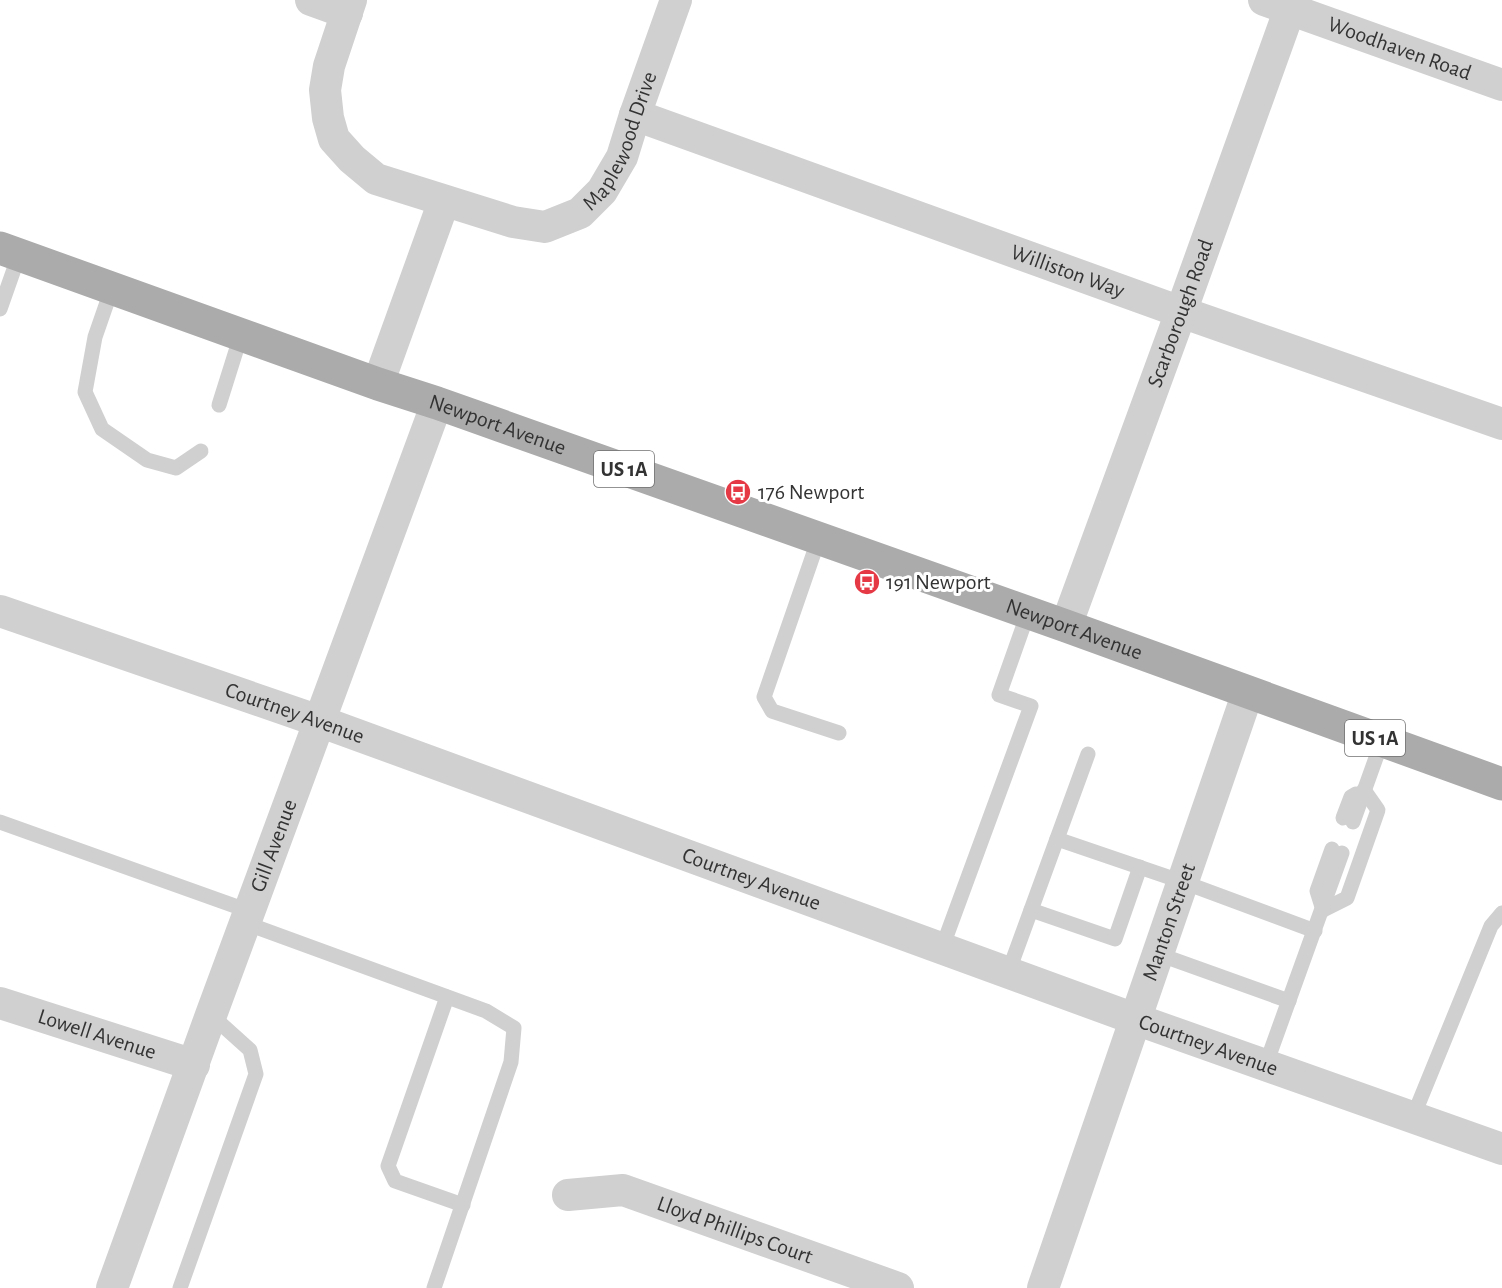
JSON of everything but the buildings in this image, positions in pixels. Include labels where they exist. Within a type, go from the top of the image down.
[{"type":"main road","name":"Newport Avenue","points":[[10,251],[378,384],[1066,626],[1502,784]]},
{"type":"street","points":[[311,0],[349,6]]},
{"type":"street","name":"Maplewood Drive","points":[[349,6],[329,66],[324,90],[334,139],[352,159],[376,179],[513,222],[545,227],[580,213],[602,191],[622,157],[676,0]]},
{"type":"street","name":"Woodhaven Road","points":[[1282,3],[1502,86]]},
{"type":"street","name":"Scarborough Road","points":[[1066,626],[1181,312],[1282,3]]},
{"type":"street","name":"Williston Way","points":[[635,115],[1181,312],[1502,424]]},
{"type":"street","points":[[378,384],[444,201]]},
{"type":"street","name":"Gill Avenue","points":[[112,1288],[437,403]]},
{"type":"street","name":"Courtney Avenue","points":[[0,611],[320,721],[1008,973],[1502,1149]]},
{"type":"street","name":"Manton Street","points":[[1043,1288],[1248,692]]},
{"type":"street","name":"Lowell Avenue","points":[[0,1003],[194,1065]]},
{"type":"street","name":"Lloyd Phillips Court","points":[[568,1195],[623,1190],[898,1288]]},
{"type":"lane","points":[[0,309],[10,251]]},
{"type":"lane","points":[[112,288],[95,337],[85,392],[102,429],[147,460],[176,468],[201,451]]},
{"type":"lane","points":[[219,405],[241,334]]},
{"type":"lane","points":[[819,538],[764,697],[772,711],[838,733]]},
{"type":"lane","points":[[942,948],[1031,706],[999,695],[1028,613]]},
{"type":"lane","points":[[1348,820],[1364,790],[1382,741]]},
{"type":"lane","points":[[1008,973],[1088,754]]},
{"type":"lane","points":[[1323,910],[1347,898],[1378,810],[1364,790]]},
{"type":"lane","points":[[0,822],[486,1011],[514,1028],[511,1062],[434,1288]]},
{"type":"lane","points":[[1057,839],[1183,882],[1315,931]]},
{"type":"lane","points":[[1266,1064],[1323,910],[1337,851]]},
{"type":"lane","points":[[1031,910],[1115,939],[1140,867]]},
{"type":"lane","points":[[1413,1117],[1491,926],[1502,913]]},
{"type":"lane","points":[[1158,954],[1289,1001]]},
{"type":"lane","points":[[447,997],[388,1166],[395,1181],[463,1205]]},
{"type":"lane","points":[[180,1288],[256,1074],[250,1050],[211,1015]]},
{"type":"place","name":"176 Newport","points":[[738,492]]},
{"type":"place","name":"191 Newport","points":[[867,582]]}]
